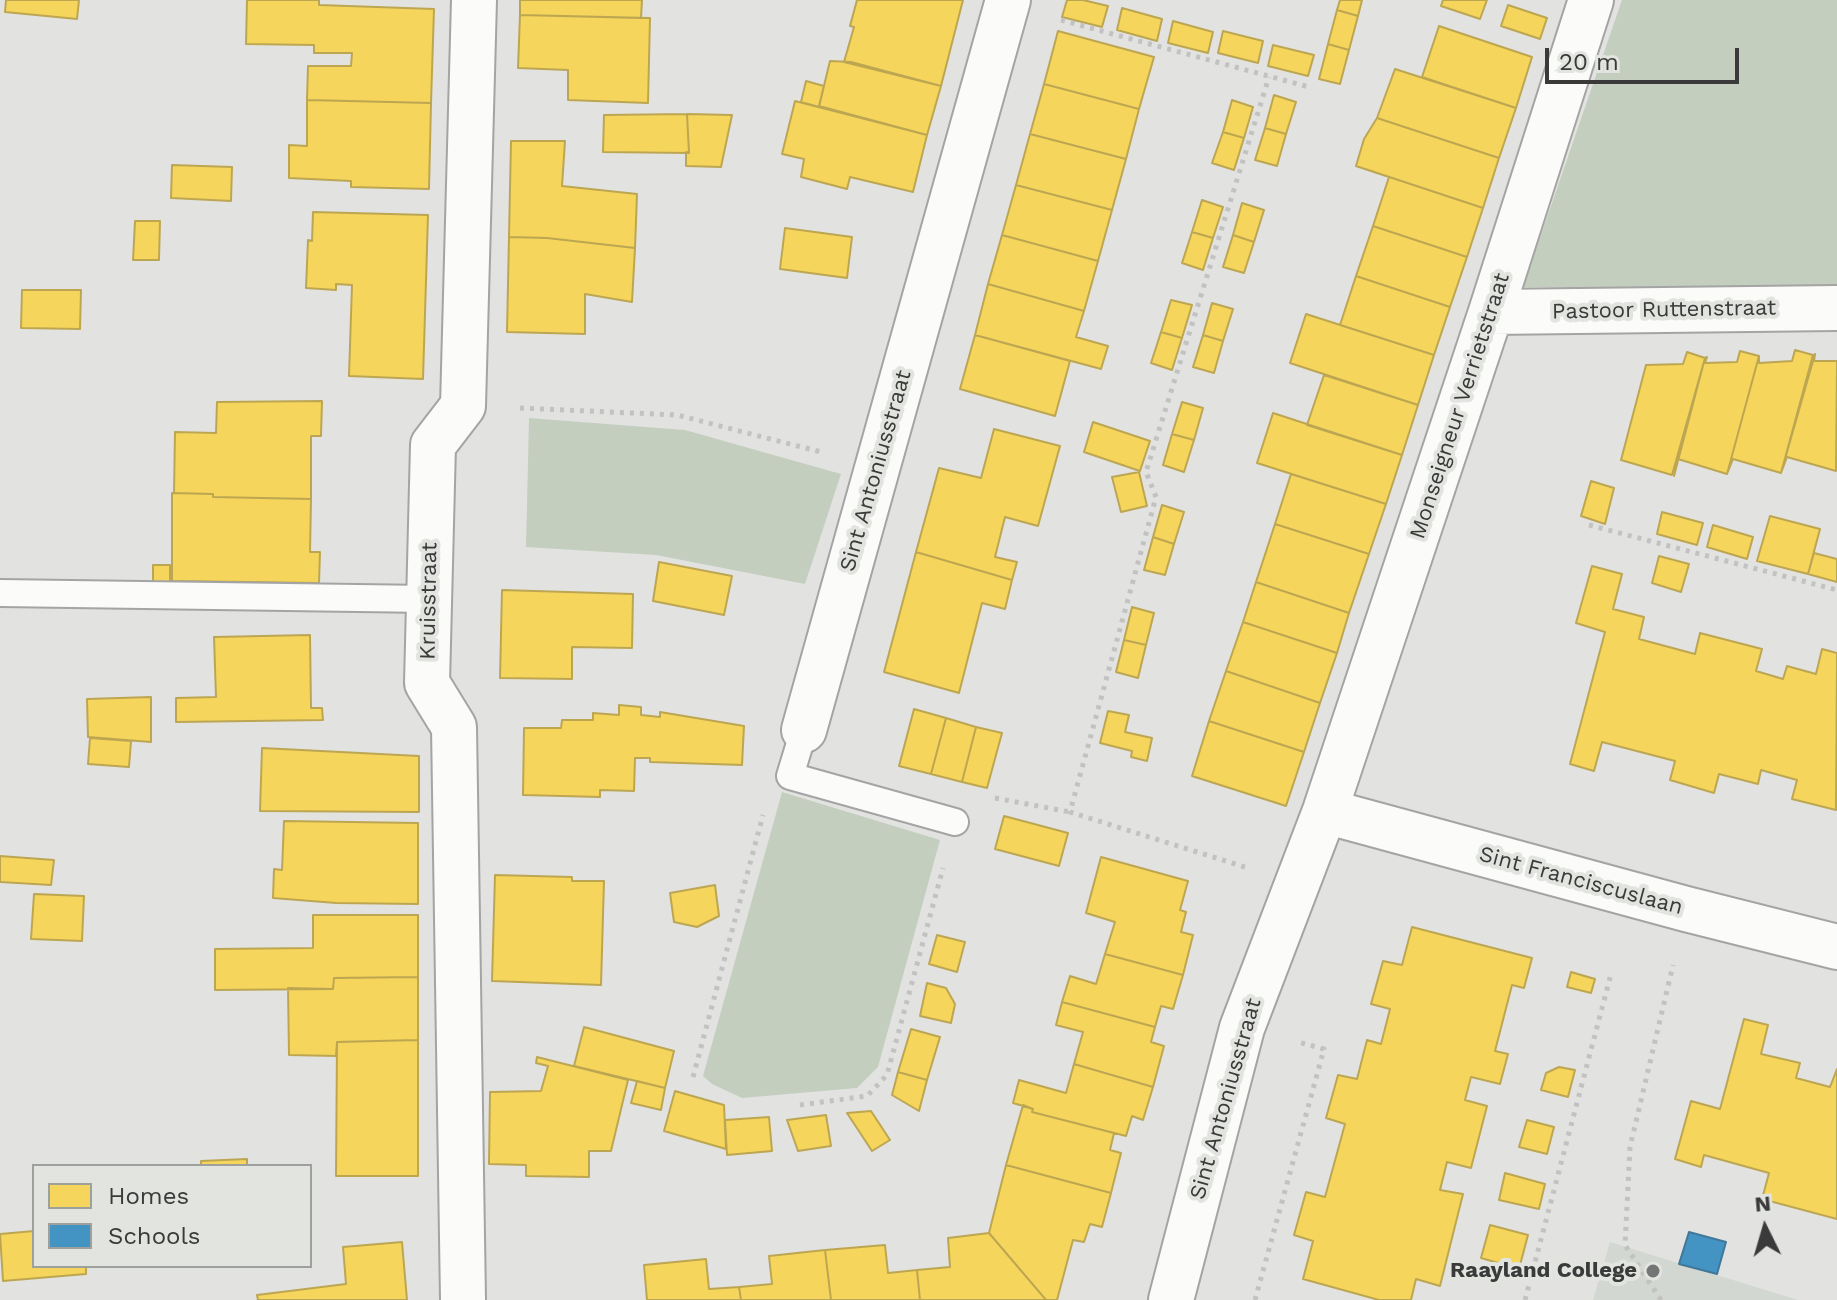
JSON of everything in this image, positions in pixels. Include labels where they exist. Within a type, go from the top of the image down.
[{"type":"street","points":[[463,406],[474,0]]},
{"type":"street","name":"Monseigneur Verrietstraat","points":[[1325,811],[1591,0]]},
{"type":"street","name":"Sint Antoniusstraat","points":[[804,730],[1007,3]]},
{"type":"street","name":"Pastoor Ruttenstraat","points":[[1491,312],[1837,308]]},
{"type":"street","name":"Kruisstraat","points":[[463,406],[433,445],[427,683],[454,727],[463,1300]]},
{"type":"street","name":"Sint Antoniusstraat","points":[[1171,1300],[1242,1028],[1325,811]]},
{"type":"street","name":"Sint Franciscuslaan","points":[[1325,811],[1837,947]]},
{"type":"lane","points":[[0,593],[429,599]]},
{"type":"lane","name":"Sint Antoniusstraat","points":[[790,776],[804,730]]},
{"type":"lane","points":[[790,776],[955,822]]},
{"type":"path","points":[[1007,3],[1309,87]]},
{"type":"path","points":[[1070,812],[1156,497],[1146,472],[1269,77]]},
{"type":"path","points":[[463,406],[677,415],[877,467]]},
{"type":"path","points":[[1589,525],[1837,590]]},
{"type":"path","points":[[693,1077],[770,790],[790,776]]},
{"type":"path","points":[[800,1105],[867,1096],[887,1075],[964,792],[1070,812],[1298,883]]},
{"type":"path","points":[[1661,1300],[1625,1245],[1630,1147],[1686,909]]},
{"type":"path","points":[[1525,1300],[1611,974]]},
{"type":"path","points":[[1242,1028],[1324,1049],[1255,1300]]},
{"type":"shaded area","name":"Raayland College","points":[[1610,1242],[1798,1300],[1593,1300]]},
{"type":"green space","points":[[1622,0],[1837,0],[1837,288],[1523,287]]},
{"type":"green space","points":[[529,418],[685,430],[841,474],[805,584],[656,555],[526,547]]},
{"type":"green space","points":[[782,792],[940,840],[878,1067],[857,1088],[742,1098],[712,1084],[703,1076]]},
{"type":"building: Homes","points":[[6,0],[79,0],[77,19],[5,12]]},
{"type":"building: Homes","points":[[247,0],[319,0],[319,5],[434,9],[431,103],[307,100],[308,66],[351,66],[352,53],[314,53],[314,45],[246,44]]},
{"type":"building: Homes","points":[[520,0],[642,0],[641,18],[520,15]]},
{"type":"building: Homes","points":[[857,0],[963,0],[941,86],[844,62],[854,27],[850,26]]},
{"type":"building: Homes","points":[[1067,0],[1108,6],[1102,27],[1062,17]]},
{"type":"building: Homes","points":[[1340,0],[1362,0],[1358,16],[1337,10]]},
{"type":"building: Homes","points":[[1443,0],[1487,0],[1480,19],[1441,6]]},
{"type":"building: Homes","points":[[1508,5],[1547,18],[1540,39],[1501,26]]},
{"type":"building: Homes","points":[[1122,8],[1162,19],[1157,41],[1117,30]]},
{"type":"building: Homes","points":[[1337,10],[1358,16],[1349,50],[1328,44]]},
{"type":"building: Homes","points":[[520,15],[650,18],[648,103],[568,100],[568,70],[518,68]]},
{"type":"building: Homes","points":[[1173,21],[1213,32],[1208,53],[1168,43]]},
{"type":"building: Homes","points":[[1439,26],[1532,57],[1516,108],[1422,77]]},
{"type":"building: Homes","points":[[1058,31],[1154,57],[1139,109],[1044,84]]},
{"type":"building: Homes","points":[[1223,31],[1263,41],[1258,63],[1218,53]]},
{"type":"building: Homes","points":[[1328,44],[1349,50],[1340,84],[1319,79]]},
{"type":"building: Homes","points":[[1273,45],[1314,55],[1308,76],[1268,66]]},
{"type":"building: Homes","points":[[830,61],[851,62],[941,86],[927,135],[819,106]]},
{"type":"building: Homes","points":[[1395,69],[1516,108],[1499,158],[1377,118]]},
{"type":"building: Homes","points":[[806,81],[824,86],[819,107],[801,102]]},
{"type":"building: Homes","points":[[1044,84],[1139,109],[1126,159],[1030,134]]},
{"type":"building: Homes","points":[[1274,95],[1296,102],[1286,134],[1265,128]]},
{"type":"building: Homes","points":[[307,100],[431,103],[429,189],[351,187],[351,181],[289,178],[289,145],[307,146]]},
{"type":"building: Homes","points":[[1232,100],[1253,107],[1244,138],[1223,132]]},
{"type":"building: Homes","points":[[795,101],[927,135],[913,192],[850,177],[847,189],[801,177],[804,159],[782,154]]},
{"type":"building: Homes","points":[[687,114],[689,153],[603,152],[604,115]]},
{"type":"building: Homes","points":[[687,114],[732,115],[721,167],[686,166],[686,152],[689,153]]},
{"type":"building: Homes","points":[[1377,118],[1499,158],[1483,208],[1356,166],[1364,139]]},
{"type":"building: Homes","points":[[1265,128],[1286,134],[1277,166],[1255,160]]},
{"type":"building: Homes","points":[[1223,132],[1244,138],[1234,170],[1212,163]]},
{"type":"building: Homes","points":[[1030,134],[1126,159],[1112,210],[1016,185]]},
{"type":"building: Homes","points":[[511,141],[565,141],[562,186],[637,194],[635,248],[509,237]]},
{"type":"building: Homes","points":[[172,165],[232,167],[231,201],[171,198]]},
{"type":"building: Homes","points":[[1356,166],[1483,208],[1467,257],[1373,226],[1389,177]]},
{"type":"building: Homes","points":[[1016,185],[1112,210],[1098,261],[1002,235]]},
{"type":"building: Homes","points":[[1202,200],[1223,207],[1213,238],[1192,232]]},
{"type":"building: Homes","points":[[1242,203],[1264,210],[1254,242],[1233,235]]},
{"type":"building: Homes","points":[[313,212],[428,215],[423,379],[349,376],[352,285],[336,284],[336,290],[306,288],[308,240],[312,241]]},
{"type":"building: Homes","points":[[135,221],[160,221],[159,260],[133,260]]},
{"type":"building: Homes","points":[[1373,226],[1467,257],[1450,307],[1356,276]]},
{"type":"building: Homes","points":[[785,228],[852,237],[847,278],[780,269]]},
{"type":"building: Homes","points":[[1192,232],[1213,238],[1203,270],[1182,263]]},
{"type":"building: Homes","points":[[1002,235],[1098,261],[1084,311],[988,284]]},
{"type":"building: Homes","points":[[1233,235],[1254,242],[1244,273],[1223,267]]},
{"type":"building: Homes","points":[[509,237],[635,248],[632,302],[585,294],[585,334],[507,332]]},
{"type":"building: Homes","points":[[1356,276],[1450,307],[1434,355],[1340,325]]},
{"type":"building: Homes","points":[[988,284],[1084,311],[1076,337],[1108,346],[1101,369],[975,335]]},
{"type":"building: Homes","points":[[22,290],[81,290],[80,329],[21,328]]},
{"type":"building: Homes","points":[[1171,300],[1192,305],[1182,338],[1161,332]]},
{"type":"building: Homes","points":[[1212,303],[1233,309],[1223,341],[1203,335]]},
{"type":"building: Homes","points":[[1306,314],[1434,355],[1418,405],[1290,363]]},
{"type":"building: Homes","points":[[1161,332],[1182,338],[1172,370],[1151,363]]},
{"type":"building: Homes","points":[[975,335],[1070,361],[1055,416],[960,389]]},
{"type":"building: Homes","points":[[1203,335],[1223,341],[1214,373],[1193,367]]},
{"type":"building: Homes","points":[[1795,350],[1813,355],[1781,473],[1733,459],[1727,474],[1759,356],[1759,363],[1792,361]]},
{"type":"building: Homes","points":[[1740,351],[1759,356],[1727,474],[1678,459],[1705,358],[1705,363],[1737,362]]},
{"type":"building: Homes","points":[[1687,352],[1705,358],[1672,475],[1621,460],[1646,365],[1683,364]]},
{"type":"building: Homes","points":[[1815,354],[1814,361],[1837,361],[1836,471],[1787,457],[1781,473]]},
{"type":"building: Homes","points":[[1324,375],[1418,405],[1402,455],[1307,425]]},
{"type":"building: Homes","points":[[322,401],[321,436],[311,436],[311,499],[174,493],[175,432],[216,433],[217,402]]},
{"type":"building: Homes","points":[[1182,402],[1203,408],[1194,440],[1172,434]]},
{"type":"building: Homes","points":[[1273,413],[1402,455],[1386,504],[1257,463]]},
{"type":"building: Homes","points":[[1093,422],[1150,441],[1140,471],[1084,452]]},
{"type":"building: Homes","points":[[994,429],[1060,446],[1038,526],[1005,517],[995,557],[1017,562],[1012,580],[916,552],[939,468],[981,478]]},
{"type":"building: Homes","points":[[1172,434],[1194,440],[1184,472],[1163,465]]},
{"type":"building: Homes","points":[[1139,472],[1147,506],[1121,512],[1112,477]]},
{"type":"building: Homes","points":[[1291,474],[1386,504],[1369,554],[1275,524]]},
{"type":"building: Homes","points":[[1591,481],[1614,488],[1605,524],[1581,516]]},
{"type":"building: Homes","points":[[172,493],[311,499],[310,552],[320,552],[319,583],[172,581]]},
{"type":"building: Homes","points":[[1162,505],[1184,512],[1174,544],[1153,537]]},
{"type":"building: Homes","points":[[1662,512],[1703,523],[1697,545],[1657,534]]},
{"type":"building: Homes","points":[[1770,516],[1820,529],[1808,574],[1757,561]]},
{"type":"building: Homes","points":[[1275,524],[1369,554],[1349,613],[1256,582]]},
{"type":"building: Homes","points":[[1713,525],[1753,537],[1747,559],[1707,547]]},
{"type":"building: Homes","points":[[1153,537],[1174,544],[1165,575],[1144,570]]},
{"type":"building: Homes","points":[[916,552],[1012,580],[1005,609],[982,603],[959,693],[884,672]]},
{"type":"building: Homes","points":[[1814,553],[1837,559],[1837,582],[1808,574]]},
{"type":"building: Homes","points":[[1659,556],[1689,564],[1681,592],[1652,583]]},
{"type":"building: Homes","points":[[659,562],[732,576],[724,615],[653,601]]},
{"type":"building: Homes","points":[[153,565],[170,565],[170,583],[153,583]]},
{"type":"building: Homes","points":[[1592,566],[1622,574],[1613,609],[1644,617],[1639,639],[1695,654],[1700,633],[1762,649],[1756,671],[1783,679],[1787,666],[1816,674],[1822,649],[1837,653],[1836,810],[1792,799],[1797,780],[1761,770],[1758,784],[1719,774],[1714,793],[1670,780],[1675,761],[1602,742],[1594,771],[1570,764],[1605,632],[1576,623]]},
{"type":"building: Homes","points":[[1256,582],[1349,613],[1337,653],[1243,622]]},
{"type":"building: Homes","points":[[502,590],[633,594],[632,648],[572,647],[572,679],[500,678]]},
{"type":"building: Homes","points":[[1132,607],[1154,613],[1146,645],[1124,640]]},
{"type":"building: Homes","points":[[1243,622],[1337,653],[1320,703],[1226,671]]},
{"type":"building: Homes","points":[[310,635],[311,708],[322,708],[323,720],[176,722],[176,698],[216,697],[214,637]]},
{"type":"building: Homes","points":[[1124,640],[1146,645],[1138,678],[1116,672]]},
{"type":"building: Homes","points":[[1226,671],[1320,703],[1304,752],[1209,721]]},
{"type":"building: Homes","points":[[151,697],[151,742],[88,737],[87,699]]},
{"type":"building: Homes","points":[[619,705],[641,707],[641,715],[660,717],[660,712],[744,726],[742,765],[650,762],[650,758],[635,758],[634,791],[600,790],[600,797],[523,795],[524,728],[561,728],[562,720],[593,720],[593,713],[619,715]]},
{"type":"building: Homes","points":[[914,709],[946,718],[931,774],[899,766]]},
{"type":"building: Homes","points":[[1108,711],[1129,715],[1125,732],[1152,738],[1147,761],[1131,757],[1132,751],[1100,743]]},
{"type":"building: Homes","points":[[946,718],[976,727],[962,782],[931,774]]},
{"type":"building: Homes","points":[[1209,721],[1304,752],[1286,806],[1192,776]]},
{"type":"building: Homes","points":[[976,727],[1002,733],[987,788],[962,782]]},
{"type":"building: Homes","points":[[90,738],[131,741],[129,767],[88,764]]},
{"type":"building: Homes","points":[[262,748],[419,756],[419,812],[260,811]]},
{"type":"building: Homes","points":[[1004,816],[1068,833],[1059,866],[995,849]]},
{"type":"building: Homes","points":[[284,821],[418,823],[418,904],[273,898],[274,869],[282,870]]},
{"type":"building: Homes","points":[[0,856],[54,860],[51,885],[0,882]]},
{"type":"building: Homes","points":[[1101,857],[1188,881],[1180,910],[1186,912],[1181,932],[1193,935],[1183,975],[1105,954],[1115,922],[1086,913]]},
{"type":"building: Homes","points":[[495,875],[604,881],[601,985],[492,981]]},
{"type":"building: Homes","points":[[715,885],[719,916],[697,927],[674,922],[670,893]]},
{"type":"building: Homes","points":[[34,894],[84,896],[82,941],[31,939]]},
{"type":"building: Homes","points":[[313,915],[418,915],[418,977],[334,978],[333,989],[215,990],[215,949],[313,948]]},
{"type":"building: Homes","points":[[1412,927],[1532,958],[1524,988],[1512,985],[1495,1051],[1508,1054],[1500,1084],[1471,1077],[1465,1100],[1487,1106],[1471,1168],[1447,1162],[1440,1190],[1463,1194],[1440,1286],[1416,1279],[1411,1300],[1379,1300],[1303,1279],[1313,1241],[1294,1235],[1306,1192],[1325,1197],[1345,1124],[1326,1118],[1338,1075],[1357,1079],[1367,1040],[1381,1044],[1390,1009],[1371,1004],[1383,961],[1402,965]]},
{"type":"building: Homes","points":[[937,935],[965,942],[957,972],[929,964]]},
{"type":"building: Homes","points":[[1105,954],[1183,975],[1173,1009],[1161,1006],[1155,1027],[1062,1002],[1070,976],[1096,984]]},
{"type":"building: Homes","points":[[1571,972],[1595,979],[1591,993],[1567,987]]},
{"type":"building: Homes","points":[[418,977],[418,1040],[337,1042],[336,1056],[289,1055],[288,988],[333,989],[334,978]]},
{"type":"building: Homes","points":[[927,983],[946,988],[955,1004],[951,1023],[920,1016]]},
{"type":"building: Homes","points":[[1062,1002],[1155,1027],[1151,1042],[1164,1046],[1153,1087],[1074,1064],[1083,1032],[1056,1025]]},
{"type":"building: Homes","points":[[1744,1019],[1768,1025],[1761,1054],[1800,1063],[1796,1078],[1830,1087],[1837,1069],[1837,1219],[1762,1199],[1769,1173],[1704,1155],[1701,1167],[1675,1159],[1691,1101],[1720,1109]]},
{"type":"building: Homes","points":[[584,1027],[674,1051],[665,1088],[574,1066]]},
{"type":"building: Homes","points":[[911,1029],[940,1037],[927,1080],[898,1072]]},
{"type":"building: Homes","points":[[418,1040],[418,1176],[336,1176],[337,1042]]},
{"type":"building: Homes","points":[[537,1057],[628,1080],[611,1151],[589,1151],[589,1177],[526,1176],[526,1165],[489,1164],[490,1092],[541,1091],[548,1066],[536,1063]]},
{"type":"building: Homes","points":[[1074,1064],[1153,1087],[1143,1120],[1132,1116],[1126,1136],[1032,1112],[1033,1109],[1013,1103],[1019,1080],[1066,1093]]},
{"type":"building: Homes","points":[[1559,1067],[1575,1070],[1568,1097],[1541,1090],[1546,1073]]},
{"type":"building: Homes","points":[[898,1072],[927,1080],[919,1111],[892,1095]]},
{"type":"building: Homes","points":[[637,1081],[665,1088],[661,1110],[631,1103]]},
{"type":"building: Homes","points":[[675,1091],[724,1105],[726,1149],[664,1131]]},
{"type":"building: Homes","points":[[1023,1105],[1033,1109],[1032,1112],[1114,1133],[1110,1150],[1121,1153],[1111,1193],[1006,1165]]},
{"type":"building: Homes","points":[[871,1111],[890,1140],[872,1151],[847,1113]]},
{"type":"building: Homes","points":[[826,1115],[831,1146],[798,1151],[787,1120]]},
{"type":"building: Homes","points":[[769,1117],[772,1151],[727,1155],[725,1120]]},
{"type":"building: Homes","points":[[1527,1120],[1554,1127],[1547,1154],[1519,1147]]},
{"type":"building: Homes","points":[[247,1159],[247,1164],[201,1164],[201,1161]]},
{"type":"building: Homes","points":[[1006,1165],[1111,1193],[1102,1227],[1090,1224],[1084,1242],[1073,1240],[1057,1300],[1046,1300],[989,1233]]},
{"type":"building: Homes","points":[[1505,1173],[1545,1184],[1539,1209],[1499,1200]]},
{"type":"building: Homes","points":[[1490,1225],[1528,1235],[1519,1269],[1481,1258]]},
{"type":"building: Homes","points":[[32,1231],[32,1268],[86,1268],[86,1274],[3,1281],[0,1234]]},
{"type":"building: Homes","points":[[989,1233],[1046,1300],[920,1300],[917,1270],[950,1267],[948,1238]]},
{"type":"building: Homes","points":[[402,1242],[407,1300],[258,1300],[257,1295],[346,1284],[343,1247]]},
{"type":"building: Homes","points":[[885,1245],[888,1273],[917,1270],[920,1300],[831,1300],[825,1250]]},
{"type":"building: Homes","points":[[825,1250],[831,1300],[741,1300],[739,1287],[772,1284],[769,1256]]},
{"type":"building: Homes","points":[[706,1259],[709,1289],[739,1287],[741,1300],[647,1300],[644,1265]]},
{"type":"building: Schools","points":[[1689,1232],[1726,1242],[1717,1274],[1679,1264]]},
{"type":"place","name":"Raayland College","points":[[1653,1271]]}]
